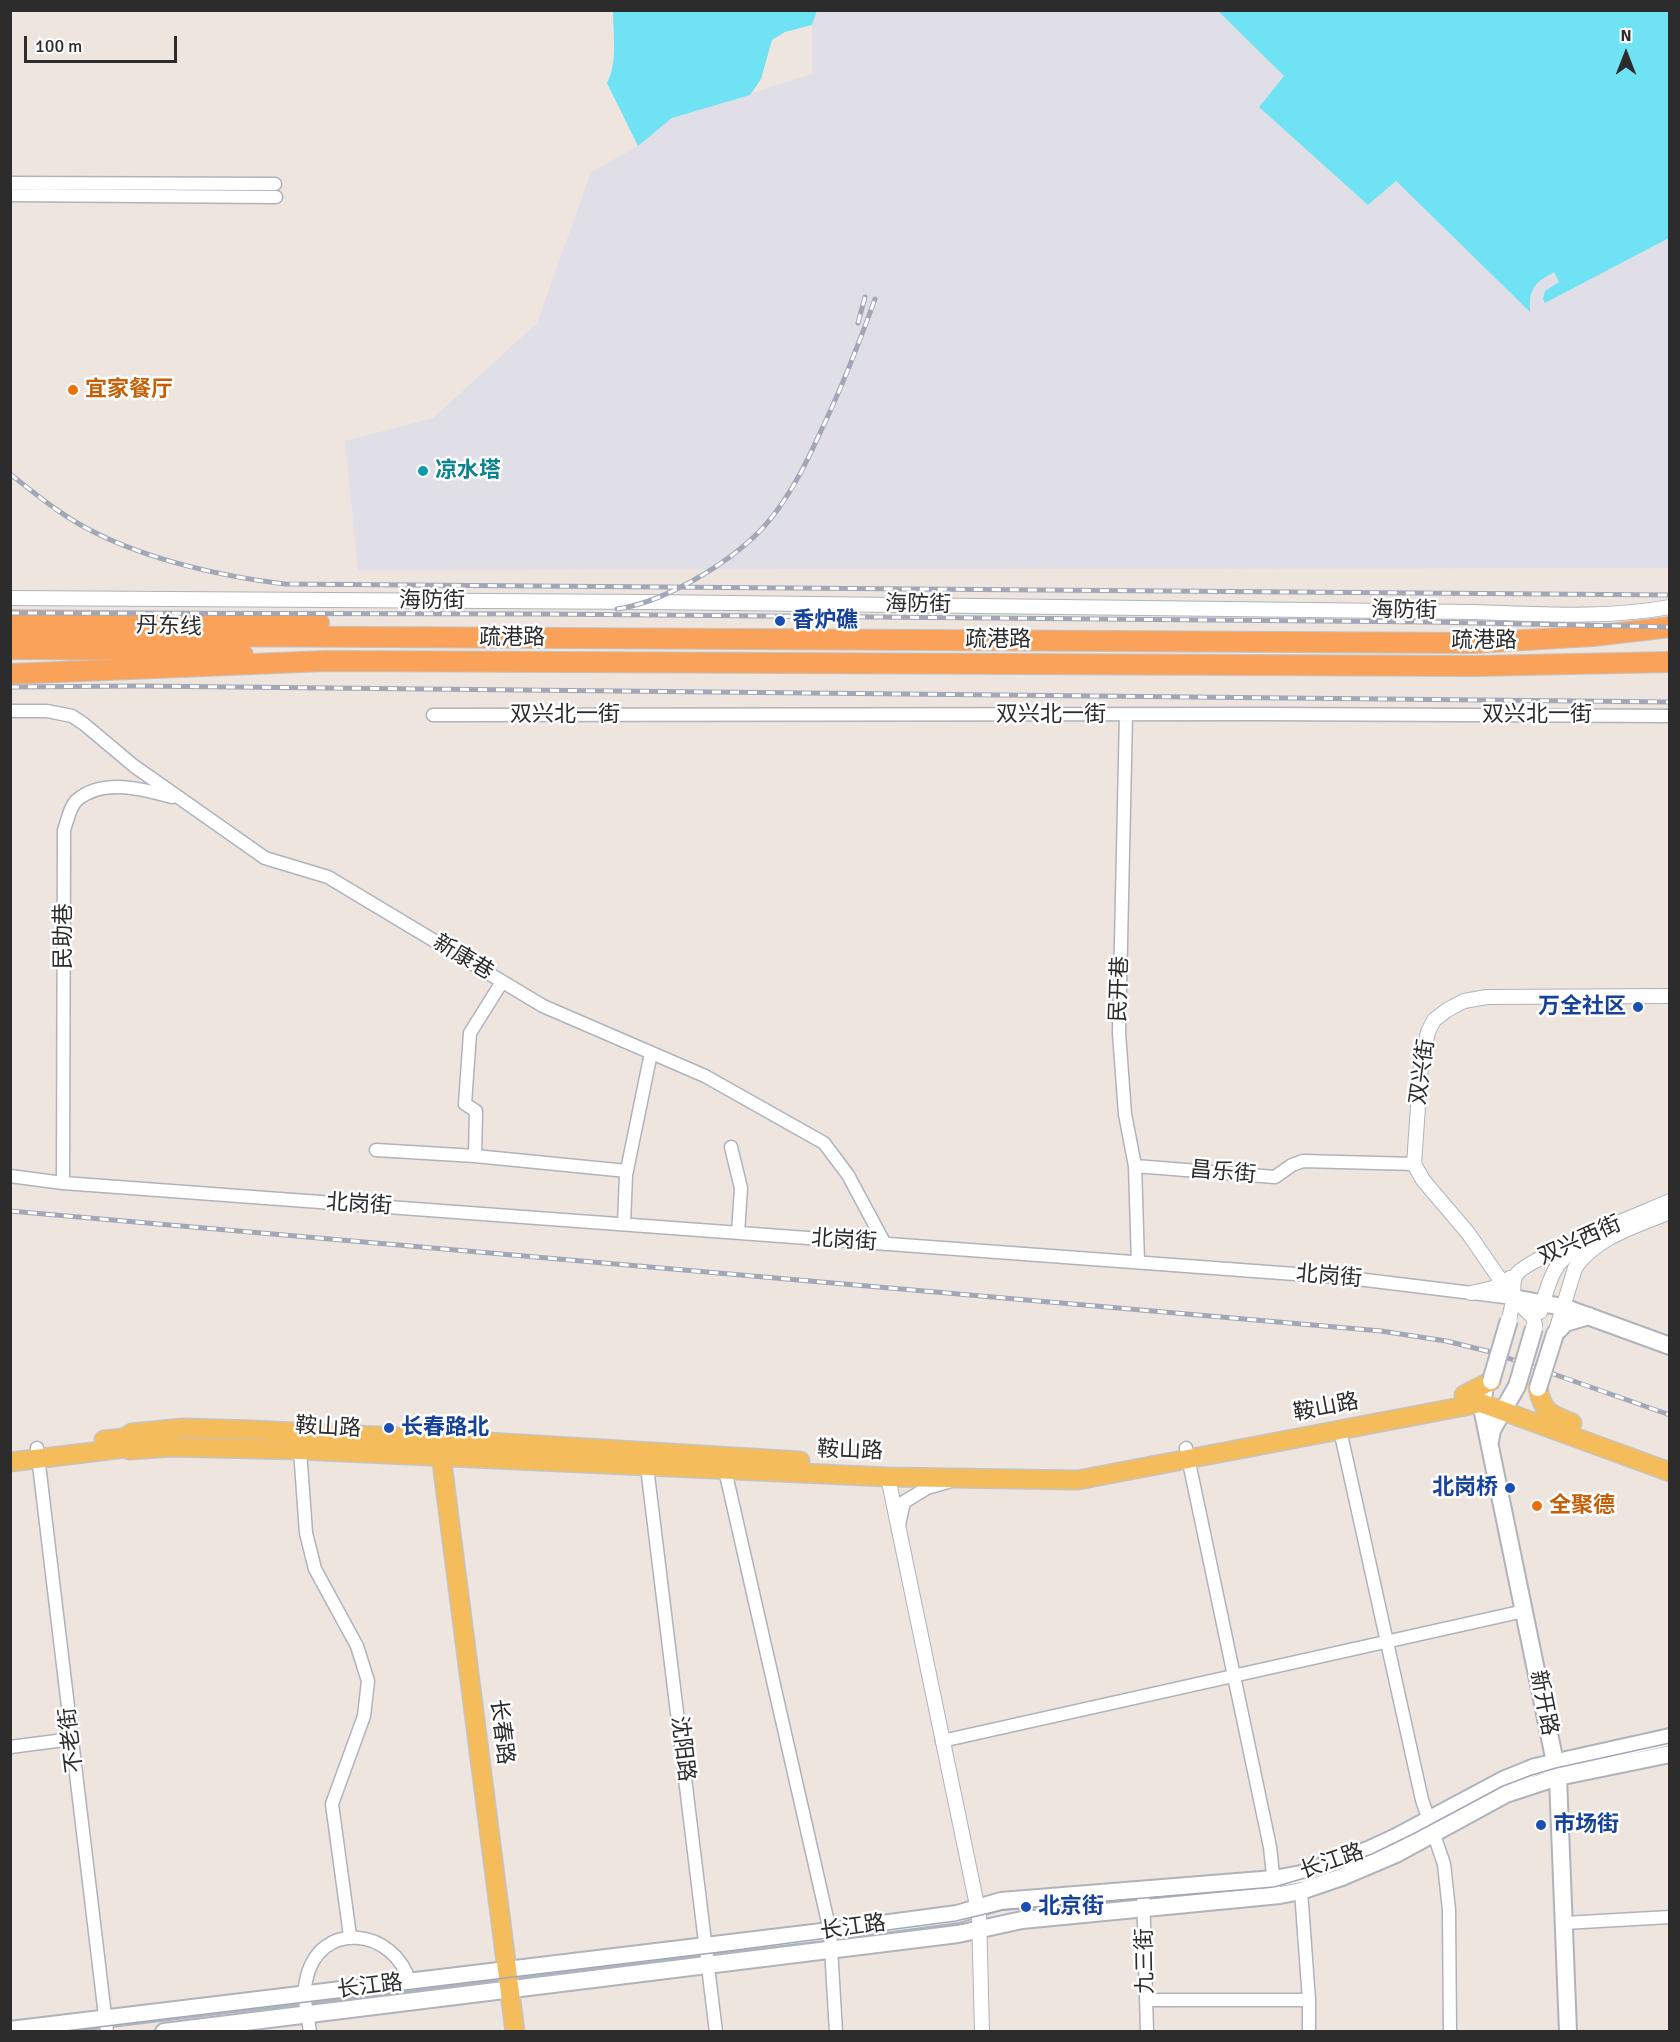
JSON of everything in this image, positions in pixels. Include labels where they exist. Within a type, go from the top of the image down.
[{"type":"highway","name":"疏港路","points":[[10,620],[178,628],[763,631],[804,633],[855,640],[1474,643],[1593,636],[1670,627]]},
{"type":"highway","points":[[10,635],[178,628]]},
{"type":"highway","name":"丹东线","points":[[10,649],[178,650],[326,662]]},
{"type":"highway","points":[[10,659],[97,659],[178,668]]},
{"type":"highway","name":"疏港路","points":[[326,662],[1475,666],[1670,662]]},
{"type":"highway","points":[[10,674],[326,662]]},
{"type":"main road","name":"北岗街","points":[[1513,1298],[1542,1306],[1563,1307],[1670,1346]]},
{"type":"main road","points":[[1552,1415],[1544,1409],[1538,1388],[1555,1334],[1565,1323],[1590,1316]]},
{"type":"main road","points":[[1485,1392],[1509,1320]]},
{"type":"main road","points":[[1490,1445],[1492,1430],[1510,1399],[1535,1327]]},
{"type":"main road","points":[[1510,1399],[1525,1396],[1538,1388]]},
{"type":"main road","name":"鞍山路","points":[[10,1462],[38,1454],[124,1438],[132,1433],[183,1428],[438,1439],[836,1463],[1063,1470],[1187,1454],[1340,1430],[1485,1392]]},
{"type":"main road","name":"鞍山路","points":[[10,1452],[38,1454],[172,1447],[300,1450],[888,1477],[1078,1480],[1187,1454],[1485,1392],[1510,1399],[1670,1472]]},
{"type":"main road","name":"新开路","points":[[1485,1392],[1490,1445],[1556,1769],[1568,2031]]},
{"type":"main road","points":[[1510,1399],[1670,1459]]},
{"type":"main road","name":"长春路","points":[[438,1439],[515,2031]]},
{"type":"main road","name":"长江路","points":[[10,2030],[106,2025],[305,1995],[830,1931],[957,1914],[1001,1901],[1143,1890],[1274,1888],[1301,1891],[1374,1864],[1431,1828],[1556,1769],[1670,1737]]},
{"type":"main road","name":"长江路","points":[[1556,1769],[1670,1754]]},
{"type":"main road","name":"长江路","points":[[164,2031],[958,1934],[1022,1920],[1145,1908],[1274,1888],[1301,1874],[1396,1838],[1431,1828]]},
{"type":"street","points":[[10,183],[275,184]]},
{"type":"street","points":[[10,195],[276,197]]},
{"type":"street","name":"海防街","points":[[10,598],[648,602],[1474,612],[1584,616],[1670,609]]},
{"type":"street","name":"新康巷","points":[[10,711],[47,711],[72,716],[134,766],[265,858],[328,878],[543,1006],[705,1076],[824,1143],[848,1175],[885,1244]]},
{"type":"street","name":"双兴北一街","points":[[433,715],[1670,716]]},
{"type":"street","name":"民开巷","points":[[1126,715],[1119,1033],[1125,1113],[1135,1166],[1138,1262]]},
{"type":"street","points":[[110,788],[124,783],[133,775],[134,766]]},
{"type":"street","name":"民助巷","points":[[63,1183],[64,830],[75,801],[91,792],[110,788],[138,788],[182,800]]},
{"type":"street","points":[[475,1156],[476,1111],[465,1104],[470,1033],[502,982]]},
{"type":"street","name":"双兴街","points":[[1414,1164],[1423,1048],[1434,1020],[1447,1010],[1464,1001],[1487,997],[1670,996]]},
{"type":"street","points":[[624,1224],[627,1171],[651,1053]]},
{"type":"street","points":[[731,1147],[741,1188],[738,1233]]},
{"type":"street","points":[[375,1150],[475,1156],[627,1171]]},
{"type":"street","name":"昌乐街","points":[[1135,1166],[1275,1177],[1292,1165],[1303,1161],[1414,1164]]},
{"type":"street","points":[[1414,1164],[1423,1180],[1468,1233],[1513,1298],[1533,1317],[1535,1327]]},
{"type":"street","name":"北岗街","points":[[10,1176],[63,1183],[1349,1278],[1513,1298]]},
{"type":"street","name":"双兴西街","points":[[1509,1320],[1513,1283],[1516,1274],[1525,1266],[1670,1201]]},
{"type":"street","name":"双兴西街","points":[[1555,1334],[1575,1268],[1580,1260],[1603,1241],[1670,1212]]},
{"type":"street","points":[[1535,1327],[1552,1274],[1559,1262],[1574,1251],[1603,1241]]},
{"type":"street","points":[[1552,1274],[1553,1260],[1567,1246]]},
{"type":"street","points":[[1471,1293],[1492,1288],[1516,1274]]},
{"type":"street","points":[[1542,1306],[1555,1334]]},
{"type":"street","points":[[1340,1430],[1431,1828],[1443,1864],[1449,1910],[1449,2031]]},
{"type":"street","points":[[300,1450],[306,1533],[315,1569],[357,1646],[368,1681],[364,1716],[332,1804],[350,1936]]},
{"type":"street","name":"不老街","points":[[38,1454],[106,2025]]},
{"type":"street","points":[[1187,1454],[1270,1847],[1274,1888]]},
{"type":"street","name":"沈阳路","points":[[647,1467],[716,2031]]},
{"type":"street","points":[[725,1470],[830,1931],[836,2031]]},
{"type":"street","points":[[888,1477],[977,1907],[982,2031]]},
{"type":"street","points":[[899,1529],[903,1502],[927,1488],[962,1478]]},
{"type":"street","points":[[942,1741],[1524,1611]]},
{"type":"street","points":[[10,1747],[72,1739]]},
{"type":"street","name":"九三街","points":[[1143,1890],[1147,2031]]},
{"type":"street","points":[[1301,1891],[1309,2031]]},
{"type":"street","points":[[1564,1923],[1670,1917]]},
{"type":"street","points":[[310,2031],[305,1995],[308,1973],[318,1953],[329,1943],[350,1936],[366,1938],[387,1949],[407,1972],[410,1983]]},
{"type":"street","points":[[1147,2000],[1309,2000]]},
{"type":"shaded area","points":[[817,11],[1218,11],[1284,76],[1259,107],[1369,205],[1395,181],[1529,311],[1532,289],[1554,271],[1559,282],[1545,303],[1669,238],[1669,568],[358,570],[345,441],[433,418],[537,323],[591,172],[638,146],[672,118],[812,74],[812,25]]},
{"type":"water","points":[[613,10],[817,11],[812,25],[785,32],[772,40],[761,79],[750,95],[672,118],[638,146],[607,83],[614,57]]},
{"type":"water","points":[[1218,11],[1669,11],[1669,238],[1545,303],[1543,299],[1545,291],[1559,282],[1554,272],[1534,288],[1530,312],[1396,181],[1368,205],[1259,107],[1284,76]]},
{"type":"tram line","points":[[57,2032],[729,1951],[956,1921],[1002,1910],[1274,1887],[1319,1874],[1372,1854],[1503,1786],[1532,1775],[1670,1743]]},
{"type":"railway","points":[[858,323],[865,297]]},
{"type":"railway","points":[[617,609],[657,598],[705,574],[726,560],[764,527],[804,467],[842,385],[875,299]]},
{"type":"railway","points":[[10,474],[72,520],[115,542],[187,566],[285,584],[1670,595]]},
{"type":"railway","points":[[10,613],[543,614],[1430,622],[1670,627]]},
{"type":"railway","points":[[10,687],[137,686],[1670,702]]},
{"type":"railway","points":[[10,1211],[1381,1331],[1446,1341],[1491,1352],[1670,1415]]},
{"type":"place","name":"宜家餐厅","points":[[73,390]]},
{"type":"place","name":"凉水塔","points":[[423,471]]},
{"type":"place","name":"香炉礁","points":[[780,621]]},
{"type":"place","name":"万全社区","points":[[1638,1007]]},
{"type":"place","name":"长春路北","points":[[389,1428]]},
{"type":"place","name":"北岗桥","points":[[1510,1488]]},
{"type":"place","name":"全聚德","points":[[1537,1506]]},
{"type":"place","name":"市场街","points":[[1541,1825]]},
{"type":"place","name":"北京街","points":[[1026,1907]]}]
